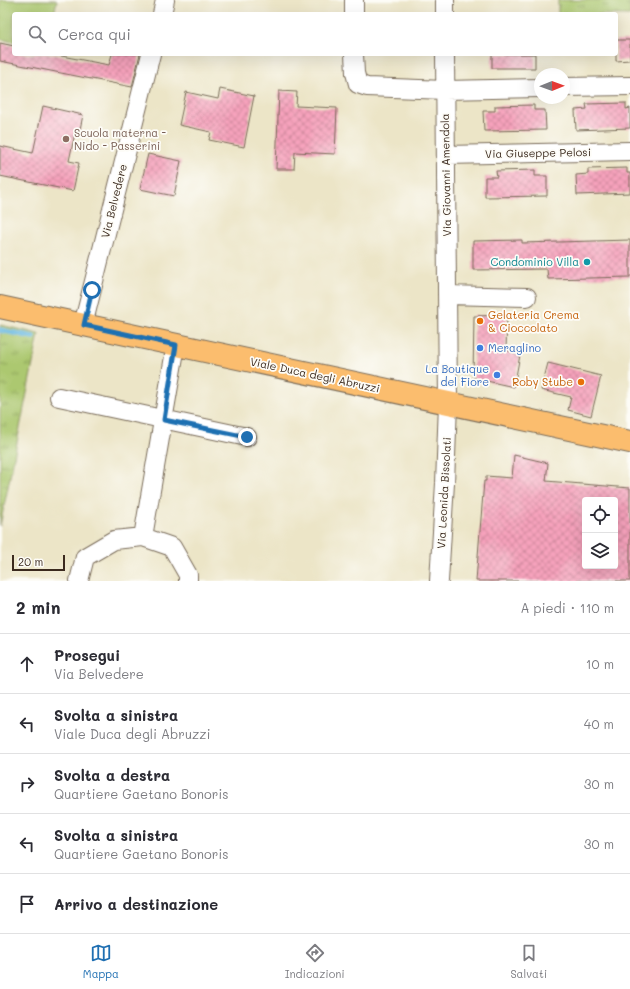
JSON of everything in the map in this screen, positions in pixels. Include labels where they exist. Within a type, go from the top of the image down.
[{"type":"main road","name":"Viale Duca degli Abruzzi","points":[[0,307],[630,442]]},
{"type":"street","points":[[162,12],[165,0]]},
{"type":"street","points":[[354,0],[354,12]]},
{"type":"street","points":[[445,0],[445,12]]},
{"type":"street","name":"Via Belvedere","points":[[84,325],[151,56]]},
{"type":"street","points":[[354,56],[355,73],[358,84],[367,87],[445,90],[534,88]]},
{"type":"street","name":"Via Giovanni Amendola","points":[[445,56],[448,404]]},
{"type":"street","points":[[570,87],[630,86]]},
{"type":"street","name":"Via Giuseppe Pelosi","points":[[446,155],[630,151]]},
{"type":"street","points":[[447,295],[527,297]]},
{"type":"street","points":[[143,537],[176,345]]},
{"type":"street","points":[[59,397],[247,437]]},
{"type":"street","name":"Via Leonida Bissolati","points":[[439,581],[448,404]]},
{"type":"street","points":[[80,581],[85,557],[114,540],[143,537],[172,547],[188,575],[188,581]]},
{"type":"green space","points":[[0,0],[57,0],[54,12],[12,12],[12,42],[0,39]]},
{"type":"green space","points":[[558,0],[630,0],[630,15],[618,15],[618,12],[558,12]]},
{"type":"green space","points":[[0,325],[39,334],[0,526]]},
{"type":"building","points":[[618,40],[630,40],[630,60],[616,61],[616,56],[618,56]]},
{"type":"building","points":[[0,43],[12,46],[12,56],[62,56],[109,65],[111,56],[140,56],[132,87],[0,61]]},
{"type":"building","points":[[492,56],[535,56],[534,68],[492,68]]},
{"type":"building","points":[[220,89],[254,96],[244,147],[209,140],[211,132],[179,125],[186,92],[218,99]]},
{"type":"building","points":[[279,91],[297,92],[296,106],[337,108],[335,154],[295,152],[294,169],[276,169]]},
{"type":"building","points":[[626,103],[626,109],[630,108],[630,128],[576,130],[575,110],[587,109],[586,104]]},
{"type":"building","points":[[534,105],[534,110],[545,110],[546,130],[484,131],[483,111],[495,111],[495,106]]},
{"type":"building","points":[[43,106],[83,115],[79,134],[75,133],[69,161],[79,163],[73,191],[0,176],[0,146],[33,153]]},
{"type":"building","points":[[148,154],[181,161],[174,196],[140,189]]},
{"type":"building","points":[[627,168],[627,173],[630,173],[630,193],[577,195],[576,175],[588,174],[588,169]]},
{"type":"building","points":[[535,170],[535,176],[547,176],[547,196],[485,197],[485,177],[497,177],[496,171]]},
{"type":"building","points":[[522,240],[522,243],[630,240],[630,277],[548,279],[547,269],[473,270],[473,241]]},
{"type":"building","points":[[507,315],[506,350],[520,355],[514,387],[473,378],[474,316]]},
{"type":"building","points":[[548,363],[601,376],[591,416],[568,410],[571,397],[541,390]]},
{"type":"building","points":[[514,455],[548,463],[546,481],[630,488],[630,581],[476,581],[484,481],[486,481],[486,476],[512,478]]},
{"type":"waterway","points":[[0,330],[33,337]]},
{"type":"place","name":"Scuola materna - Nido - Passerini","points":[[66,139]]},
{"type":"place","name":"Condominio Villa","points":[[587,262]]},
{"type":"place","name":"Gelateria Crema & Cioccolato","points":[[480,321]]},
{"type":"place","name":"Meraglino","points":[[480,348]]},
{"type":"place","name":"La Boutique del Fiore","points":[[497,375]]},
{"type":"place","name":"Roby Stube","points":[[581,382]]},
{"type":"route","points":[[92,290],[84,325],[176,345],[164,420],[247,437]]}]
